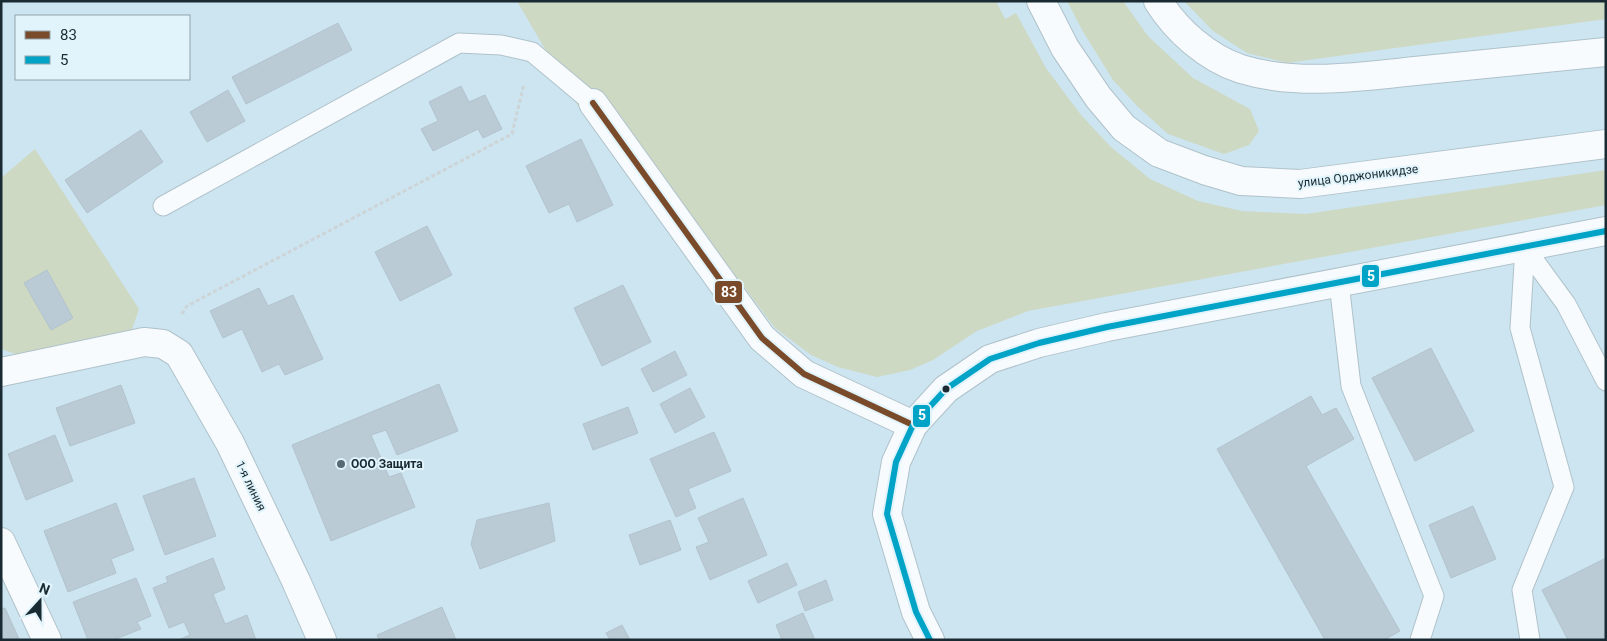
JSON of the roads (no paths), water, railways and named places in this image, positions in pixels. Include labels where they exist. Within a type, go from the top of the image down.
[{"type":"street","name":"улица Орджоникидзе","points":[[1041,1],[1065,48],[1098,97],[1124,128],[1159,153],[1204,170],[1241,181],[1300,184],[1606,144]]},
{"type":"street","points":[[1158,1],[1167,16],[1199,48],[1240,69],[1284,79],[1344,77],[1606,52]]},
{"type":"street","points":[[594,103],[762,338],[804,374],[914,426]]},
{"type":"street","points":[[930,640],[916,612],[888,514],[896,462],[914,426],[946,388],[990,359],[1039,343],[1107,327],[1606,231]]},
{"type":"street","name":"1-я линия","points":[[1,372],[144,342],[163,344],[179,354],[230,443],[322,640]]},
{"type":"street","points":[[1,542],[47,640]]},
{"type":"lane","points":[[163,206],[458,43],[501,45],[532,52],[594,103]]},
{"type":"lane","points":[[1525,248],[1566,304],[1606,381]]},
{"type":"lane","points":[[1525,248],[1520,328],[1564,487],[1522,590],[1530,640]]},
{"type":"lane","points":[[1339,283],[1351,386],[1434,596],[1420,640]]},
{"type":"place","name":"ООО Защита","points":[[341,464]]}]
